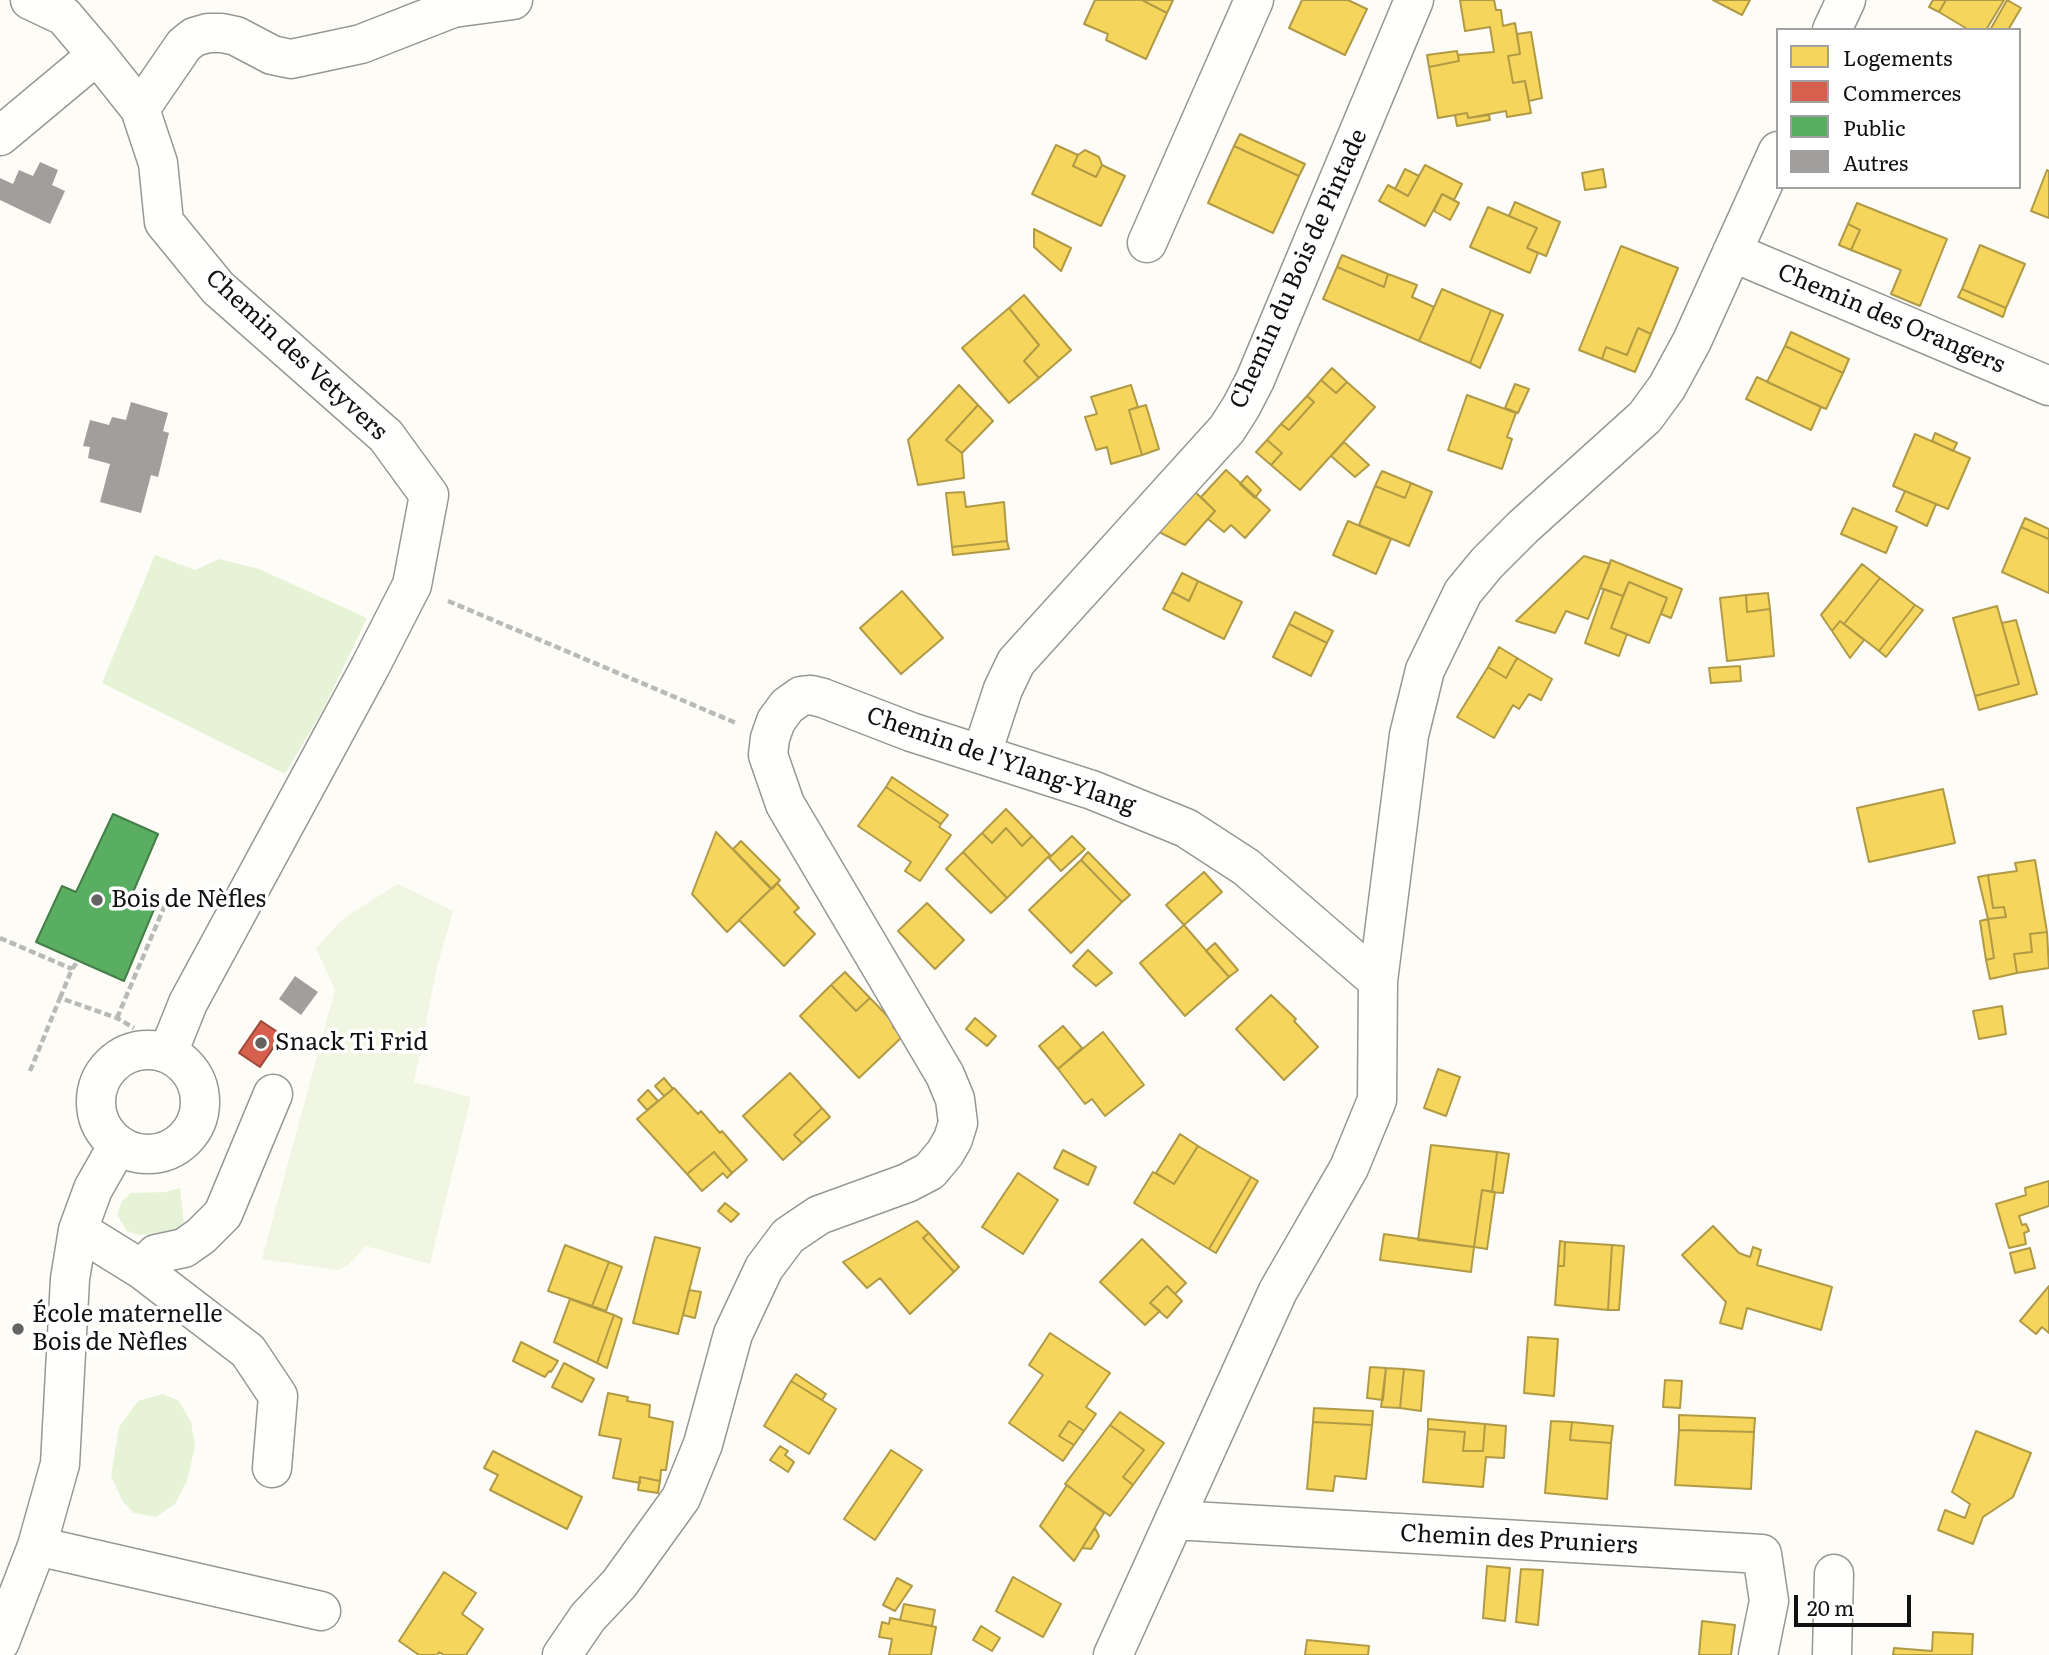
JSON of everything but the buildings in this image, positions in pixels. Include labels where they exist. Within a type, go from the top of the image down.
[{"type":"street","points":[[30,0],[64,16],[140,109],[184,45],[194,37],[208,33],[236,36],[272,55],[291,59],[361,44],[453,8],[513,0]]},
{"type":"street","points":[[1147,243],[1254,0]]},
{"type":"street","name":"Chemin du Bois de Pintade","points":[[982,753],[1003,689],[1016,662],[1227,429],[1241,407],[1255,380],[1414,0]]},
{"type":"street","points":[[1833,28],[1846,0]]},
{"type":"street","points":[[0,136],[96,55]]},
{"type":"street","name":"Chemin des Vetyvers","points":[[140,109],[158,163],[164,222],[218,288],[386,436],[429,495],[412,585],[188,1003],[168,1053]]},
{"type":"street","points":[[1114,1655],[1278,1291],[1349,1167],[1377,1100],[1378,981],[1409,735],[1425,670],[1462,592],[1523,527],[1645,417],[1667,387],[1692,341],[1776,155]]},
{"type":"street","name":"Chemin des Orangers","points":[[1732,252],[2049,386]]},
{"type":"street","name":"Chemin de l'Ylang-Ylang","points":[[771,738],[776,721],[787,706],[800,696],[811,695],[845,705],[911,732],[1092,790],[1186,828],[1246,867],[1378,981]]},
{"type":"street","points":[[562,1655],[588,1617],[619,1584],[681,1498],[703,1444],[733,1334],[764,1268],[788,1236],[820,1215],[907,1183],[930,1171],[945,1153],[958,1123],[955,1099],[945,1075],[785,804],[768,755],[771,738]]},
{"type":"street","points":[[143,1050],[168,1053],[177,1058],[195,1078],[201,1096],[200,1115],[192,1132],[179,1145],[165,1152],[135,1153],[118,1145],[101,1125],[97,1114],[97,1089],[102,1078],[115,1061],[131,1053],[143,1050]]},
{"type":"street","points":[[141,1269],[156,1254],[184,1248],[201,1236],[223,1213],[273,1094]]},
{"type":"street","points":[[0,1642],[37,1546],[60,1464],[70,1279],[78,1230],[93,1189],[118,1145]]},
{"type":"street","points":[[78,1230],[141,1269],[248,1351],[278,1396],[272,1468]]},
{"type":"street","name":"Chemin des Pruniers","points":[[1174,1520],[1762,1554],[1769,1601],[1759,1655]]},
{"type":"street","points":[[37,1546],[321,1611]]},
{"type":"street","points":[[1832,1655],[1834,1574]]},
{"type":"path","points":[[412,585],[771,738]]},
{"type":"path","points":[[117,1018],[165,905],[147,897]]},
{"type":"path","points":[[0,938],[72,969]]},
{"type":"path","points":[[30,1071],[72,969],[78,961]]},
{"type":"path","points":[[60,998],[117,1018],[134,1028]]},
{"type":"green space","points":[[155,555],[195,570],[219,559],[259,569],[367,618],[324,708],[285,774],[102,683]]},
{"type":"green space","points":[[398,884],[453,911],[437,967],[414,1082],[471,1097],[430,1264],[366,1246],[347,1266],[337,1270],[262,1259],[335,990],[316,948],[344,918]]},
{"type":"green space","points":[[180,1188],[185,1233],[139,1235],[127,1231],[117,1215],[122,1201],[131,1193],[165,1192]]},
{"type":"green space","points":[[163,1394],[179,1401],[191,1422],[195,1446],[187,1481],[175,1504],[156,1517],[134,1513],[123,1502],[111,1476],[119,1427],[138,1401]]},
{"type":"place","name":"Bois de Nèfles","points":[[97,900]]},
{"type":"place","name":"Snack Ti Frid","points":[[261,1043]]},
{"type":"place","name":"École maternelle Bois de Nèfles","points":[[18,1329]]}]
